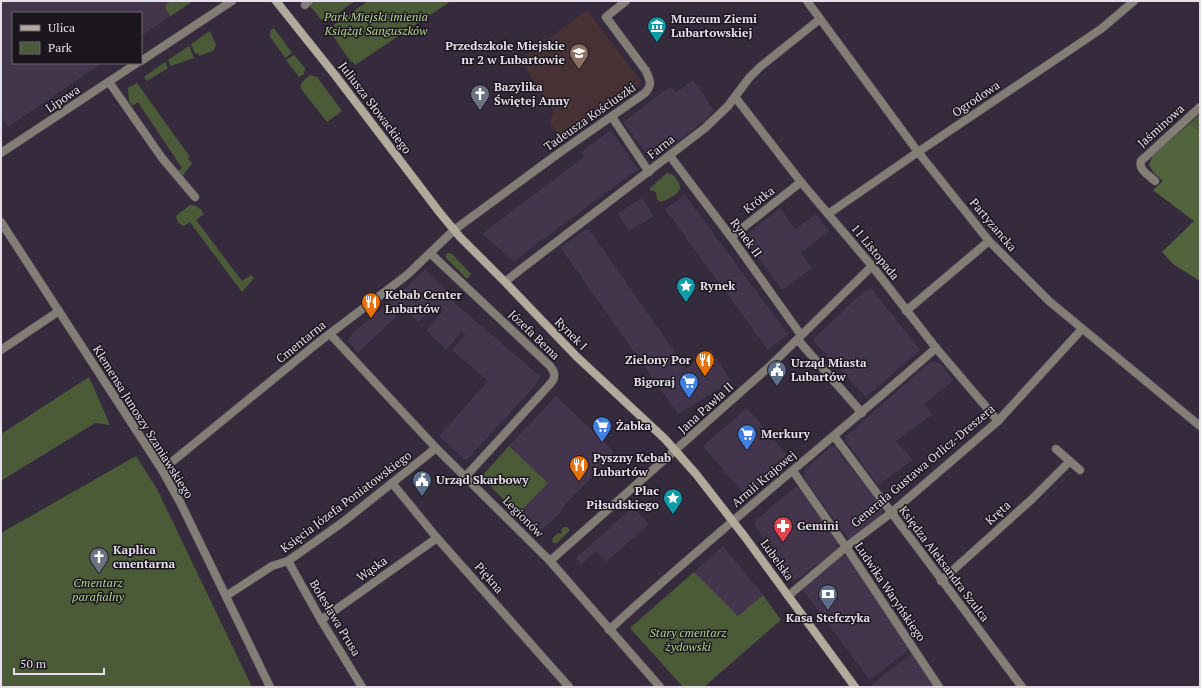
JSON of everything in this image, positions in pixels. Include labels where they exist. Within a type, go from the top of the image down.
[{"type":"main road","name":"Juliusza Słowackiego","points":[[276,1],[454,230]]},
{"type":"main road","name":"Rynek I","points":[[454,230],[576,356],[676,450]]},
{"type":"main road","name":"Lubelska","points":[[676,450],[733,521],[856,687]]},
{"type":"street","points":[[142,59],[232,1]]},
{"type":"street","name":"Tadeusza Kościuszki","points":[[454,230],[645,93],[650,87],[650,80],[646,72],[606,17],[626,1]]},
{"type":"street","name":"Partyzancka","points":[[807,1],[918,152],[989,241],[1049,301],[1200,426]]},
{"type":"street","name":"Ogrodowa","points":[[828,214],[1101,29],[1134,1]]},
{"type":"street","name":"Farna","points":[[505,282],[516,272],[670,156],[718,117],[749,78],[760,67],[820,19]]},
{"type":"street","name":"Lipowa","points":[[1,153],[136,64]]},
{"type":"street","points":[[109,82],[162,158],[194,197]]},
{"type":"street","name":"11 Listopada","points":[[735,97],[801,182],[872,266],[936,348],[998,421]]},
{"type":"street","name":"Jaśminowa","points":[[1155,181],[1141,169],[1141,160],[1200,107]]},
{"type":"street","points":[[612,117],[649,172]]},
{"type":"street","name":"Rynek II","points":[[670,156],[732,237],[799,338],[862,413]]},
{"type":"street","name":"Krótka","points":[[732,237],[801,182]]},
{"type":"street","name":"Klemensa Junoszy Szaniawskiego","points":[[1,222],[162,470],[181,504],[270,687]]},
{"type":"street","name":"Cmentarna","points":[[162,470],[330,334],[408,275],[454,230]]},
{"type":"street","points":[[906,311],[989,241]]},
{"type":"street","name":"Józefa Bema","points":[[430,254],[550,366],[555,374],[551,384],[465,477]]},
{"type":"street","name":"Jana Pawła II","points":[[550,561],[676,450],[799,338],[872,266]]},
{"type":"street","points":[[1,350],[58,311]]},
{"type":"street","name":"Generała Gustawa Orlicz-Dreszera","points":[[788,596],[846,547],[891,512],[998,421],[1082,329]]},
{"type":"street","name":"Legionów","points":[[330,334],[436,448],[550,561],[660,687]]},
{"type":"street","name":"Armii Krajowej","points":[[609,630],[733,521],[862,413],[936,348]]},
{"type":"street","name":"Księdza Aleksandra Szulca","points":[[834,436],[941,581],[1022,687]]},
{"type":"street","name":"Księcia Józefa Poniatowskiego","points":[[226,596],[272,566],[288,561],[343,522],[436,448]]},
{"type":"street","points":[[1056,449],[1080,470]]},
{"type":"street","name":"Kręta","points":[[941,581],[1032,499],[1070,461]]},
{"type":"street","name":"Ludwika Waryńskiego","points":[[793,471],[846,547],[939,687]]},
{"type":"street","name":"Piękna","points":[[392,483],[437,538],[569,687]]},
{"type":"street","name":"Wąska","points":[[321,620],[437,538]]},
{"type":"street","name":"Bolesława Prusa","points":[[288,561],[321,620],[362,687]]},
{"type":"shaded area","points":[[1,1],[192,1],[142,35],[142,12],[12,12],[12,64],[101,64],[8,127],[1,117]]},
{"type":"shaded area","name":"Przedszkole Miejskie nr 2 w Lubartowie","points":[[587,10],[640,80],[639,85],[562,139],[550,122],[554,110],[520,60]]},
{"type":"shaded area","points":[[693,80],[714,110],[705,120],[652,161],[623,122],[664,91],[670,88],[677,92]]},
{"type":"shaded area","points":[[611,130],[638,169],[514,261],[482,234],[584,157],[581,152]]},
{"type":"shaded area","points":[[685,195],[788,334],[768,350],[665,209]]},
{"type":"shaded area","points":[[642,198],[654,216],[629,231],[618,213]]},
{"type":"shaded area","points":[[780,208],[795,229],[816,214],[829,231],[801,253],[812,268],[782,290],[743,237]]},
{"type":"shaded area","points":[[588,228],[686,368],[711,350],[731,382],[678,414],[560,247]]},
{"type":"shaded area","points":[[425,269],[448,292],[447,294],[458,306],[540,376],[539,380],[531,390],[468,459],[465,460],[439,436],[488,381],[452,350],[465,335],[462,332],[446,350],[426,330],[443,311],[436,305],[418,322],[405,308],[358,353],[348,341],[349,337],[395,298]]},
{"type":"shaded area","points":[[871,288],[920,350],[866,397],[813,339],[860,295]]},
{"type":"shaded area","points":[[935,362],[941,364],[953,381],[924,404],[932,415],[896,441],[913,460],[878,485],[845,440],[846,436],[929,363]]},
{"type":"shaded area","points":[[556,396],[613,451],[608,461],[567,502],[559,514],[539,532],[533,531],[518,514],[547,483],[509,446]]},
{"type":"shaded area","name":"Merkury","points":[[747,408],[791,460],[749,494],[744,494],[703,446]]},
{"type":"shaded area","points":[[834,446],[883,509],[881,517],[852,538],[848,538],[806,481],[804,476],[805,470],[830,447]]},
{"type":"shaded area","points":[[798,486],[838,543],[839,548],[796,580],[792,578],[755,526],[755,522]]},
{"type":"shaded area","points":[[633,507],[649,524],[606,562],[596,551],[582,564],[576,558]]},
{"type":"shaded area","points":[[723,546],[763,595],[738,616],[694,572]]},
{"type":"shaded area","points":[[842,556],[848,556],[910,649],[871,679],[869,679],[802,589]]},
{"type":"shaded area","points":[[914,654],[936,687],[873,687],[872,684],[910,655]]},
{"type":"green space","points":[[171,1],[193,1],[171,16],[166,10],[165,5]]},
{"type":"green space","points":[[315,1],[355,1],[324,23],[310,6]]},
{"type":"green space","name":"Park Miejski imienia Książąt Sanguszków","points":[[368,1],[451,1],[355,65],[352,61],[351,62],[328,29]]},
{"type":"green space","points":[[274,28],[292,53],[285,58],[269,35],[271,33],[270,31]]},
{"type":"green space","points":[[210,31],[216,45],[213,51],[199,56],[198,53],[195,54],[191,44]]},
{"type":"green space","points":[[189,46],[194,58],[171,66],[168,60]]},
{"type":"green space","points":[[294,55],[305,68],[304,74],[299,77],[286,60]]},
{"type":"green space","points":[[165,62],[168,68],[147,81],[144,77]]},
{"type":"green space","points":[[310,75],[317,77],[342,111],[327,122],[301,89],[301,83]]},
{"type":"green space","points":[[137,83],[190,157],[188,159],[192,163],[181,178],[176,172],[182,168],[138,102],[133,106],[129,102],[128,88]]},
{"type":"green space","points":[[1200,114],[1200,131],[1189,124]]},
{"type":"green space","points":[[1189,124],[1200,131],[1200,281],[1173,264],[1162,252],[1194,221],[1153,190],[1163,181],[1154,173],[1149,165],[1153,155]]},
{"type":"green space","points":[[667,173],[676,178],[680,184],[680,187],[678,192],[672,197],[660,202],[657,199],[656,192],[650,190],[650,188]]},
{"type":"green space","points":[[190,205],[198,207],[204,214],[196,220],[242,281],[251,275],[254,278],[242,292],[190,222],[184,226],[178,221],[176,216]]},
{"type":"green space","points":[[448,253],[452,254],[471,274],[467,279],[446,258]]},
{"type":"green space","points":[[89,377],[110,425],[95,423],[1,481],[1,434]]},
{"type":"green space","points":[[509,446],[548,483],[518,514],[481,477]]},
{"type":"green space","name":"Cmentarz parafialny","points":[[136,456],[157,489],[252,687],[1,687],[1,533]]},
{"type":"green space","points":[[564,527],[567,527],[570,530],[557,543],[553,543],[552,539],[558,533],[562,533],[561,530]]},
{"type":"green space","name":"Stary cmentarz żydowski","points":[[694,572],[738,616],[763,595],[781,620],[704,687],[683,687],[630,628]]},
{"type":"place","name":"Muzeum Ziemi Lubartowskiej","points":[[657,43]]},
{"type":"place","name":"Przedszkole Miejskie nr 2 w Lubartowie","points":[[579,70]]},
{"type":"place","name":"Bazylika Świętej Anny","points":[[480,111]]},
{"type":"place","name":"Rynek","points":[[686,303]]},
{"type":"place","name":"Kebab Center Lubartów","points":[[371,319]]},
{"type":"place","name":"Zielony Por","points":[[705,377]]},
{"type":"place","name":"Urząd Miasta Lubartów","points":[[777,387]]},
{"type":"place","name":"Bigoraj","points":[[689,399]]},
{"type":"place","name":"Żabka","points":[[602,443]]},
{"type":"place","name":"Merkury","points":[[747,451]]},
{"type":"place","name":"Pyszny Kebab Lubartów","points":[[579,482]]},
{"type":"place","name":"Urząd Skarbowy","points":[[422,497]]},
{"type":"place","name":"Plac Piłsudskiego","points":[[673,515]]},
{"type":"place","name":"Gemini","points":[[783,543]]},
{"type":"place","name":"Kaplica cmentarna","points":[[99,574]]},
{"type":"place","name":"Kasa Stefczyka","points":[[828,611]]}]
